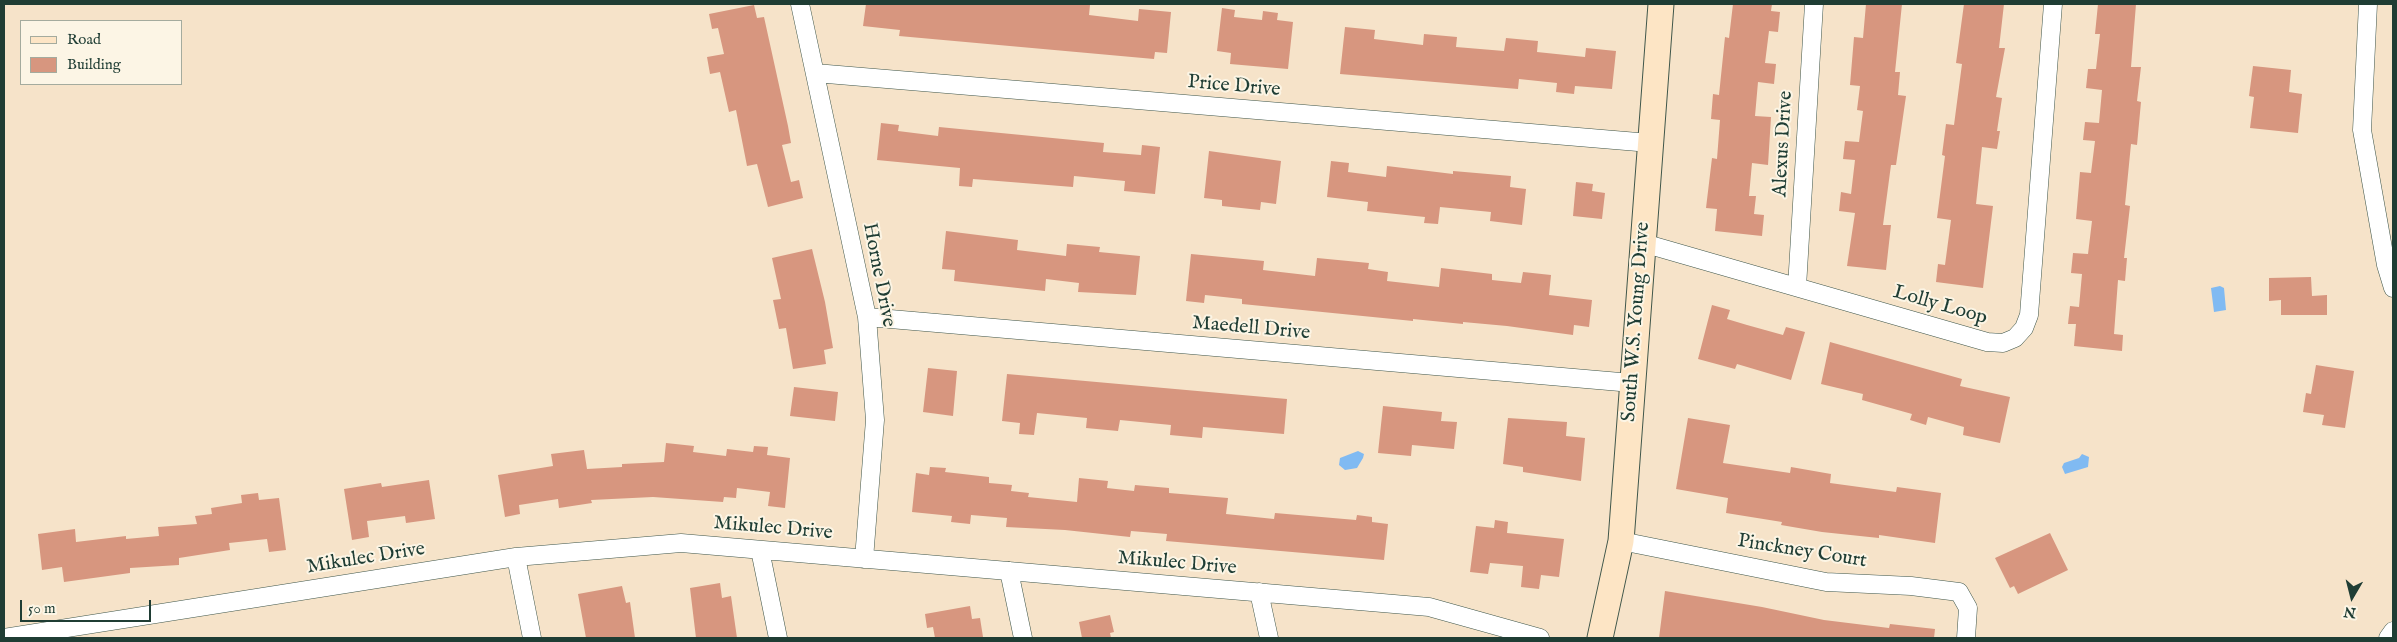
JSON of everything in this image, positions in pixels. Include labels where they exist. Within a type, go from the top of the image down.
[{"type":"main road","name":"South W.S. Young Drive","points":[[1600,638],[1621,541],[1661,4]]},
{"type":"street","name":"Horne Drive","points":[[800,4],[867,317],[875,420],[864,559]]},
{"type":"street","name":"Alexus Drive","points":[[1797,287],[1814,4]]},
{"type":"street","name":"Lolly Loop","points":[[1643,243],[1987,342],[2003,343],[2015,338],[2024,328],[2029,315],[2053,4]]},
{"type":"street","points":[[2368,4],[2362,130],[2386,265],[2393,288]]},
{"type":"street","name":"Price Drive","points":[[815,73],[1650,143]]},
{"type":"street","name":"Maedell Drive","points":[[867,317],[1632,383]]},
{"type":"street","name":"Pinckney Court","points":[[1621,541],[1826,582],[1911,586],[1959,592],[1968,608],[1966,638]]},
{"type":"street","name":"Mikulec Drive","points":[[4,638],[516,557],[681,543],[1429,608],[1540,638]]},
{"type":"street","points":[[760,550],[778,638]]},
{"type":"street","points":[[516,557],[532,638]]},
{"type":"street","points":[[1009,571],[1023,638]]},
{"type":"street","points":[[1260,592],[1269,638]]},
{"type":"street","points":[[2388,638],[2393,631]]},
{"type":"water","points":[[2220,286],[2224,288],[2226,310],[2214,312],[2211,288]]},
{"type":"water","points":[[1358,451],[1364,454],[1357,468],[1345,470],[1339,465],[1340,458]]},
{"type":"water","points":[[2082,454],[2089,457],[2088,467],[2065,474],[2062,467],[2064,463],[2079,458]]},
{"type":"building","points":[[866,4],[1090,5],[1089,15],[1138,21],[1139,9],[1171,12],[1167,53],[1155,52],[1154,59],[899,36],[900,30],[863,26]]},
{"type":"building","points":[[1733,4],[1772,4],[1771,11],[1780,12],[1778,32],[1769,31],[1765,63],[1776,64],[1774,84],[1758,82],[1755,116],[1771,117],[1768,165],[1752,163],[1749,196],[1756,196],[1754,214],[1764,215],[1762,236],[1715,231],[1717,209],[1706,208],[1712,158],[1717,159],[1720,120],[1711,119],[1713,94],[1719,95],[1725,37],[1729,38]]},
{"type":"building","points":[[1866,4],[1902,4],[1895,72],[1900,72],[1898,95],[1906,96],[1896,165],[1891,165],[1883,225],[1891,225],[1886,270],[1847,266],[1855,213],[1839,211],[1841,192],[1851,194],[1855,160],[1843,159],[1845,141],[1859,142],[1863,111],[1857,110],[1860,86],[1850,85],[1854,37],[1863,38]]},
{"type":"building","points":[[1964,4],[2004,4],[1999,48],[2005,48],[1996,97],[2002,98],[1997,131],[2000,131],[1997,149],[1982,147],[1976,204],[1993,206],[1983,288],[1936,282],[1938,264],[1945,265],[1951,220],[1937,218],[1945,156],[1942,155],[1946,124],[1954,125],[1962,64],[1956,63]]},
{"type":"building","points":[[2098,4],[2136,4],[2131,67],[2141,67],[2137,101],[2141,102],[2137,145],[2131,144],[2125,205],[2130,206],[2124,258],[2127,258],[2125,281],[2118,280],[2114,334],[2123,335],[2122,351],[2074,346],[2076,324],[2068,324],[2070,306],[2079,307],[2082,274],[2071,273],[2073,253],[2088,254],[2092,221],[2076,219],[2080,172],[2091,173],[2095,141],[2083,140],[2085,122],[2099,123],[2102,90],[2086,88],[2088,69],[2096,69],[2100,34],[2095,34]]},
{"type":"building","points":[[754,5],[757,18],[764,17],[788,126],[791,143],[782,145],[791,182],[799,180],[803,198],[768,207],[757,164],[747,166],[736,110],[729,112],[720,72],[710,74],[707,57],[724,54],[718,28],[712,29],[709,14]]},
{"type":"building","points":[[1222,8],[1235,10],[1234,17],[1262,20],[1263,11],[1278,13],[1277,20],[1293,22],[1288,69],[1230,64],[1231,53],[1217,51]]},
{"type":"building","points":[[1345,27],[1375,30],[1374,39],[1423,45],[1424,34],[1457,37],[1456,47],[1504,51],[1506,38],[1538,41],[1537,52],[1585,57],[1586,48],[1616,51],[1612,89],[1575,86],[1574,94],[1556,92],[1557,83],[1519,79],[1518,89],[1340,74]]},
{"type":"building","points":[[2253,66],[2291,70],[2289,92],[2302,94],[2298,133],[2250,128],[2254,97],[2249,96]]},
{"type":"building","points":[[881,123],[899,125],[898,131],[938,136],[939,127],[1104,143],[1103,152],[1141,155],[1142,145],[1160,147],[1155,194],[1124,191],[1125,181],[1074,176],[1073,187],[973,179],[972,187],[959,186],[960,168],[877,160]]},
{"type":"building","points":[[1209,151],[1281,161],[1276,204],[1261,202],[1260,210],[1222,206],[1222,200],[1204,198]]},
{"type":"building","points":[[1331,161],[1349,163],[1348,172],[1386,177],[1387,166],[1453,174],[1453,171],[1511,176],[1510,187],[1526,189],[1522,225],[1490,221],[1491,212],[1440,207],[1438,224],[1424,223],[1425,217],[1367,211],[1368,202],[1327,197]]},
{"type":"building","points":[[1576,182],[1593,184],[1592,191],[1605,193],[1602,219],[1573,216]]},
{"type":"building","points":[[946,231],[1018,240],[1017,250],[1066,256],[1067,244],[1100,247],[1099,252],[1140,256],[1136,295],[1078,292],[1079,283],[1046,279],[1045,291],[954,281],[955,270],[942,269]]},
{"type":"building","points":[[812,249],[825,302],[833,348],[824,350],[826,364],[793,369],[786,328],[779,329],[773,300],[781,299],[772,258]]},
{"type":"building","points":[[1191,254],[1264,261],[1263,270],[1315,276],[1317,258],[1369,263],[1368,269],[1388,272],[1387,281],[1439,287],[1441,268],[1492,274],[1492,280],[1521,283],[1523,272],[1551,275],[1549,295],[1592,300],[1589,327],[1574,325],[1573,335],[1507,326],[1413,319],[1413,321],[1242,304],[1242,299],[1205,295],[1204,303],[1186,301]]},
{"type":"building","points":[[2311,277],[2312,296],[2327,295],[2327,315],[2281,315],[2281,300],[2269,301],[2269,278]]},
{"type":"building","points":[[1712,305],[1730,310],[1727,319],[1747,325],[1783,335],[1786,327],[1805,332],[1791,380],[1737,364],[1735,369],[1698,359]]},
{"type":"building","points":[[1830,342],[1962,379],[1960,386],[2010,397],[2000,443],[1963,435],[1964,427],[1928,417],[1926,425],[1910,420],[1912,414],[1862,400],[1863,394],[1821,384]]},
{"type":"building","points":[[2316,365],[2354,371],[2345,428],[2322,425],[2324,415],[2303,412],[2306,393],[2311,394]]},
{"type":"building","points":[[928,368],[957,371],[953,416],[923,412]]},
{"type":"building","points":[[1007,374],[1287,399],[1284,434],[1203,427],[1202,438],[1170,435],[1171,425],[1120,420],[1118,431],[1086,428],[1087,418],[1037,413],[1034,435],[1019,434],[1020,423],[1002,421]]},
{"type":"building","points":[[794,387],[838,392],[835,421],[790,416]]},
{"type":"building","points":[[1383,406],[1442,412],[1441,421],[1457,422],[1454,449],[1412,445],[1411,456],[1378,453]]},
{"type":"building","points":[[1508,418],[1567,422],[1566,436],[1585,438],[1581,481],[1523,472],[1523,467],[1503,464]]},
{"type":"building","points":[[1688,418],[1730,425],[1723,463],[1790,473],[1791,467],[1831,474],[1830,483],[1896,492],[1897,487],[1941,493],[1935,543],[1879,535],[1879,538],[1822,532],[1781,525],[1782,522],[1726,513],[1728,498],[1676,489]]},
{"type":"building","points":[[666,443],[694,446],[693,452],[726,456],[727,449],[753,452],[754,446],[768,447],[767,455],[790,458],[785,508],[768,506],[770,492],[737,488],[736,498],[724,497],[723,502],[653,497],[591,500],[592,503],[559,508],[558,499],[519,505],[520,514],[505,517],[498,475],[553,466],[551,454],[584,450],[587,469],[622,467],[622,464],[664,462]]},
{"type":"building","points":[[930,467],[946,468],[945,472],[989,477],[989,483],[1012,485],[1011,491],[1029,493],[1028,497],[1077,502],[1079,478],[1108,481],[1107,488],[1134,491],[1135,485],[1169,488],[1169,493],[1228,498],[1226,514],[1274,519],[1275,513],[1356,520],[1357,515],[1372,517],[1372,522],[1388,524],[1384,560],[1166,541],[1167,534],[1131,531],[1130,537],[1065,530],[1006,527],[1007,518],[971,515],[970,524],[951,522],[952,516],[912,512],[916,473],[929,475]]},
{"type":"building","points":[[429,480],[435,519],[406,523],[405,516],[367,521],[369,537],[352,540],[344,489],[381,483],[382,487]]},
{"type":"building","points":[[258,493],[259,500],[279,498],[286,550],[269,552],[267,539],[229,543],[230,550],[179,558],[179,565],[130,568],[130,573],[64,582],[62,567],[42,570],[38,534],[75,529],[76,542],[126,536],[126,539],[159,536],[158,527],[197,524],[195,516],[212,514],[211,508],[242,503],[241,495]]},
{"type":"building","points":[[1495,520],[1508,522],[1507,533],[1564,539],[1559,577],[1541,575],[1539,589],[1521,587],[1523,566],[1490,563],[1488,574],[1470,572],[1476,526],[1494,528]]},
{"type":"building","points":[[2050,533],[2068,570],[2018,594],[2014,586],[2010,588],[1995,558]]},
{"type":"building","points":[[720,583],[722,598],[731,596],[737,638],[696,638],[690,588]]},
{"type":"building","points":[[622,586],[626,603],[630,602],[635,638],[586,638],[578,594]]},
{"type":"building","points":[[1665,591],[1762,607],[1824,620],[1889,628],[1890,624],[1935,629],[1934,638],[1659,638]]},
{"type":"building","points":[[970,606],[972,619],[980,618],[983,637],[935,638],[933,627],[927,628],[925,614]]},
{"type":"building","points":[[1110,615],[1114,632],[1110,633],[1111,638],[1082,638],[1079,622]]}]
